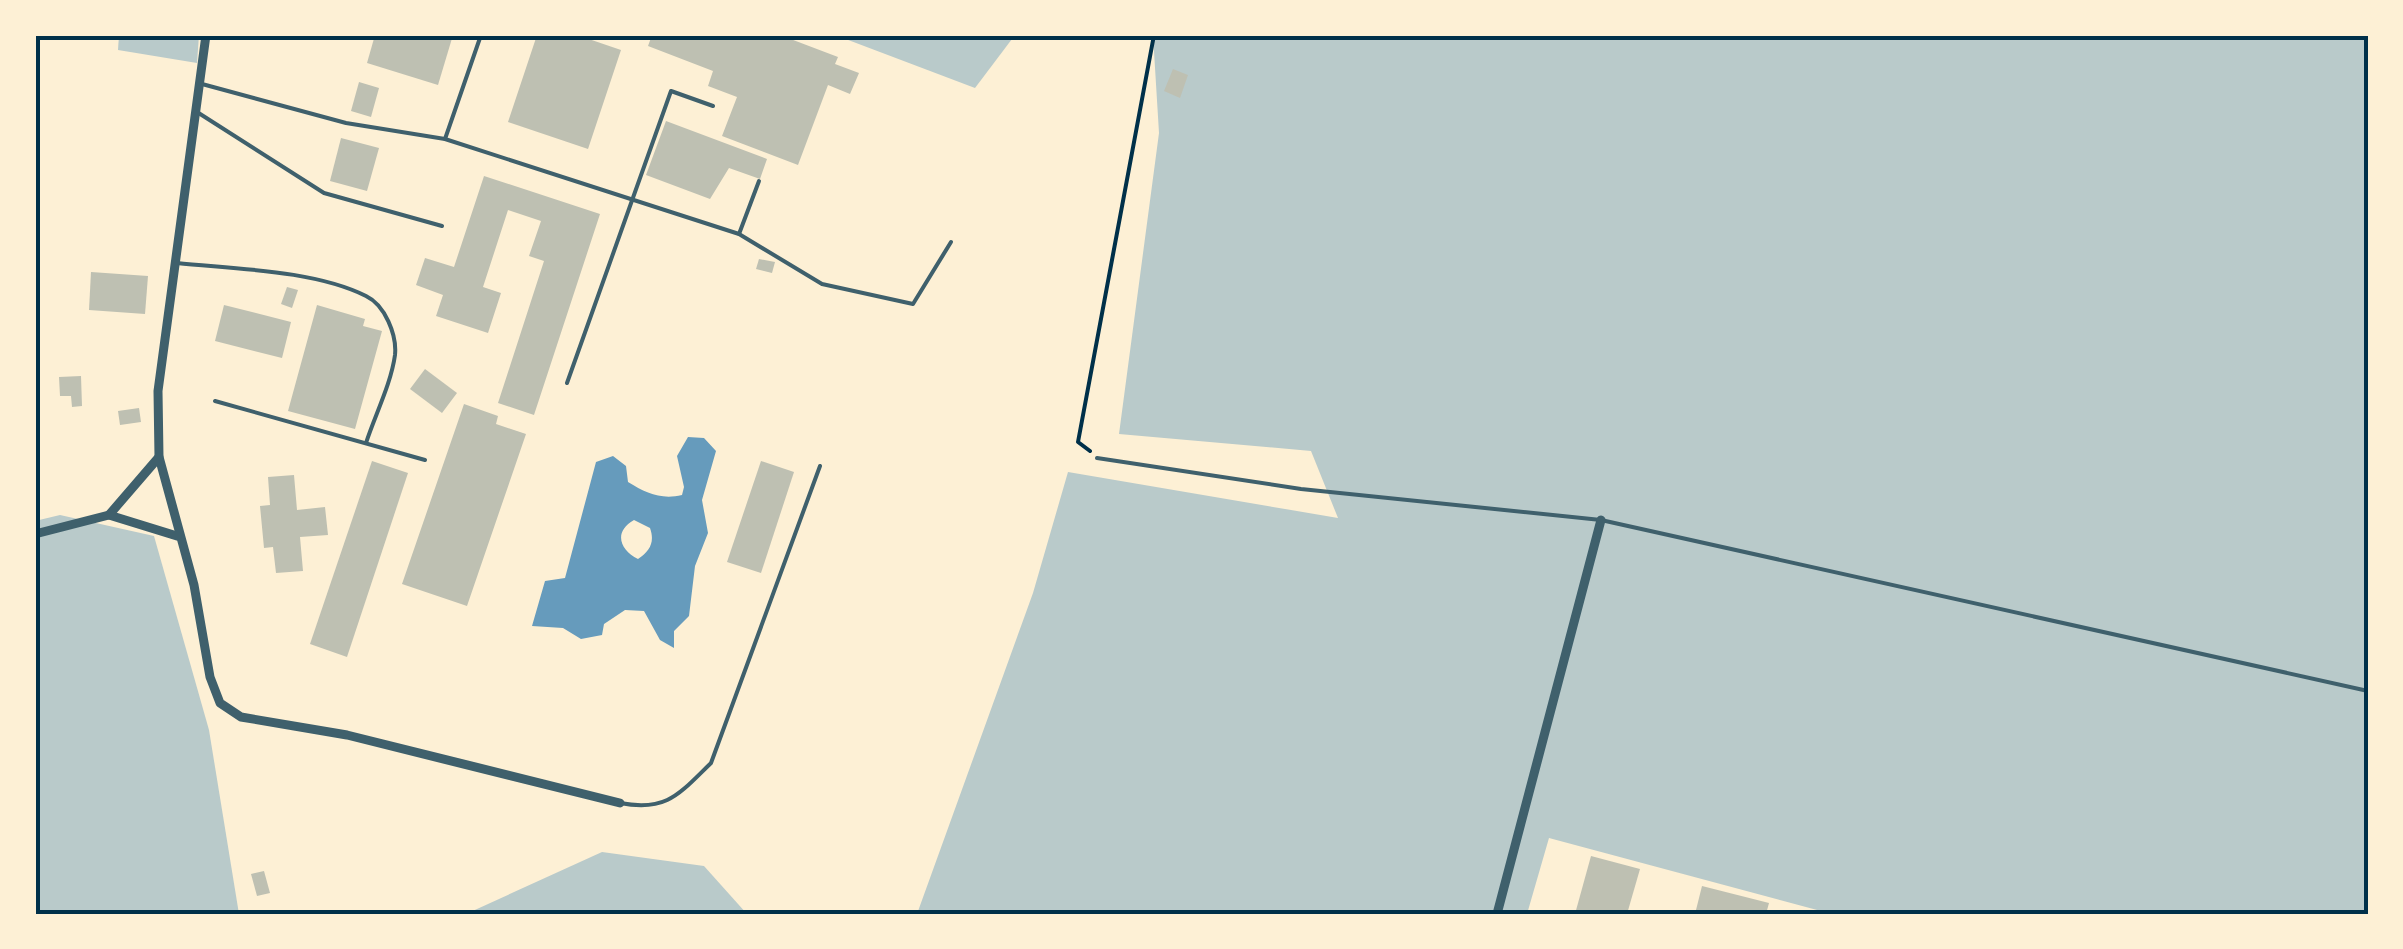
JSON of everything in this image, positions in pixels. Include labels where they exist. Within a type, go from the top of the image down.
[{"type":"street","points":[[206,35],[158,390],[159,457],[194,585],[210,677],[220,703],[241,717],[347,735],[620,804]]},
{"type":"street","points":[[109,516],[159,457]]},
{"type":"street","points":[[35,534],[109,516],[178,536]]},
{"type":"street","points":[[1496,914],[1600,520]]},
{"type":"lane","points":[[444,139],[481,35]]},
{"type":"lane","points":[[202,84],[346,123],[444,139],[740,234],[822,284],[913,304],[951,242]]},
{"type":"lane","points":[[567,383],[671,90],[712,106]]},
{"type":"lane","points":[[198,112],[324,193],[442,226]]},
{"type":"lane","points":[[740,234],[759,181]]},
{"type":"lane","points":[[177,263],[290,275],[368,296],[384,312],[393,334],[395,355],[366,443]]},
{"type":"lane","points":[[215,401],[426,460]]},
{"type":"lane","points":[[1097,458],[1301,489],[1600,520],[2368,691]]},
{"type":"lane","points":[[620,804],[648,809],[674,798],[711,763],[820,466]]},
{"type":"path","points":[[1097,458],[1078,442],[1154,35]]},
{"type":"shaded area","points":[[119,35],[199,35],[197,63],[118,50]]},
{"type":"shaded area","points":[[835,35],[1015,35],[975,88]]},
{"type":"shaded area","points":[[1153,35],[2368,35],[2368,914],[1832,914],[1549,838],[1527,914],[917,914],[1033,593],[1068,472],[1338,518],[1311,451],[1119,434],[1159,133]]},
{"type":"shaded area","points":[[60,515],[154,536],[209,730],[239,914],[35,914],[35,521]]},
{"type":"shaded area","points":[[602,852],[704,866],[747,914],[466,914]]},
{"type":"water","points":[[688,437],[704,438],[716,451],[702,500],[708,533],[695,566],[689,616],[674,631],[674,648],[660,640],[644,611],[625,610],[604,624],[602,635],[581,639],[563,628],[532,626],[545,581],[565,578],[596,462],[613,456],[626,466],[628,482],[667,497],[682,495],[684,487],[677,456]],"holes":[[[634,520],[650,528],[650,546],[638,559],[623,546],[621,535]]]},
{"type":"building","points":[[375,35],[453,35],[438,85],[367,63]]},
{"type":"building","points":[[537,35],[577,35],[621,50],[588,149],[508,122]]},
{"type":"building","points":[[652,35],[780,35],[838,57],[835,64],[859,73],[850,94],[828,85],[798,165],[722,136],[737,97],[708,86],[713,71],[648,46]]},
{"type":"building","points":[[1173,69],[1188,75],[1180,98],[1164,91]]},
{"type":"building","points":[[359,82],[379,88],[371,117],[351,111]]},
{"type":"building","points":[[666,121],[767,159],[760,179],[729,168],[710,199],[646,175]]},
{"type":"building","points":[[341,138],[379,148],[367,191],[330,181]]},
{"type":"building","points":[[484,176],[600,214],[534,415],[498,403],[544,261],[529,256],[541,221],[508,210],[483,287],[501,293],[488,333],[436,316],[443,295],[416,285],[425,258],[454,267]]},
{"type":"building","points":[[759,259],[775,262],[772,273],[756,269]]},
{"type":"building","points":[[91,272],[148,276],[145,314],[89,310]]},
{"type":"building","points":[[287,287],[298,290],[292,308],[281,304]]},
{"type":"building","points":[[224,305],[291,322],[282,358],[215,341]]},
{"type":"building","points":[[317,305],[365,319],[363,326],[382,331],[355,429],[288,411]]},
{"type":"building","points":[[425,369],[457,393],[442,413],[410,389]]},
{"type":"building","points":[[81,376],[82,406],[72,407],[71,396],[60,396],[59,377]]},
{"type":"building","points":[[464,404],[498,416],[496,424],[526,434],[467,606],[402,584]]},
{"type":"building","points":[[139,408],[141,422],[120,425],[118,411]]},
{"type":"building","points":[[372,461],[408,473],[347,657],[310,644]]},
{"type":"building","points":[[761,461],[794,472],[761,573],[727,562]]},
{"type":"building","points":[[294,475],[297,510],[325,507],[328,535],[300,537],[303,571],[276,573],[273,547],[264,548],[260,506],[270,505],[268,477]]},
{"type":"building","points":[[1591,856],[1640,869],[1627,914],[1575,914]]},
{"type":"building","points":[[264,871],[270,893],[257,896],[251,874]]},
{"type":"building","points":[[1702,886],[1769,903],[1766,914],[1695,914]]}]
